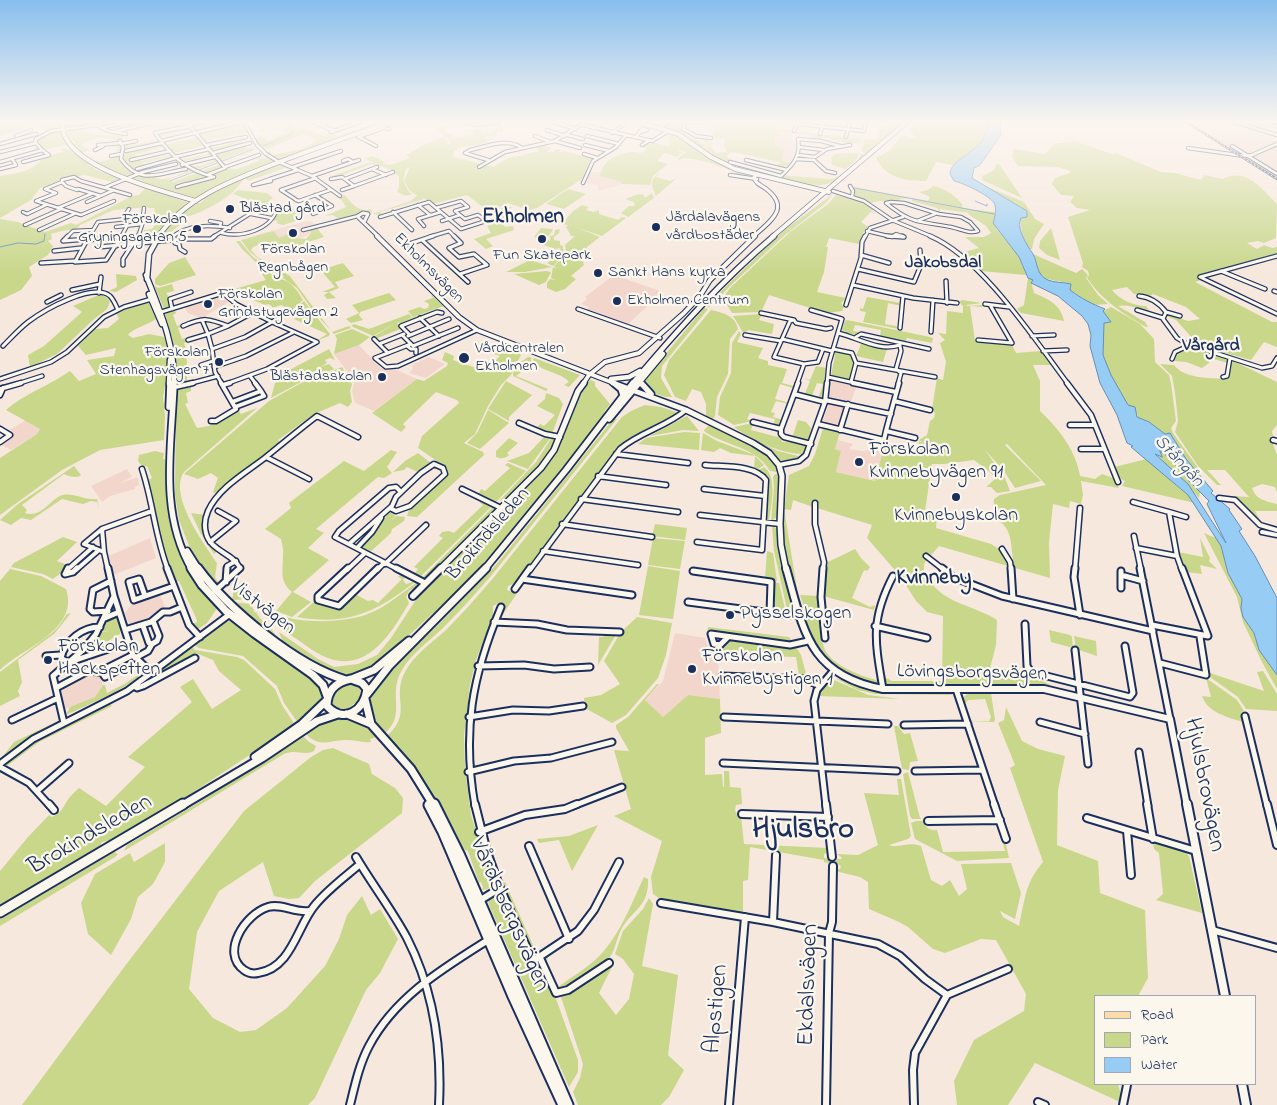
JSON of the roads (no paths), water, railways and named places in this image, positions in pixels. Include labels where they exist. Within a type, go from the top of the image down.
[{"type":"main road","points":[[112,174],[124,180],[196,201]]},
{"type":"main road","name":"Vistvägen","points":[[252,174],[229,183],[196,201],[168,225],[154,243],[148,256],[146,271],[147,288],[169,338],[174,364],[171,388],[170,498],[179,537],[212,593],[232,612],[313,675],[323,685],[327,698]]},
{"type":"main road","points":[[755,174],[815,188],[836,182]]},
{"type":"main road","name":"Brokindsleden","points":[[783,228],[828,192],[846,174]]},
{"type":"main road","name":"Brokindsleden","points":[[366,696],[389,666],[490,566],[632,388],[645,368],[690,319],[723,284],[783,228],[850,174]]},
{"type":"main road","points":[[759,175],[828,192]]},
{"type":"main road","name":"Brokindsleden","points":[[566,470],[623,395],[640,382],[690,319]]},
{"type":"main road","points":[[613,382],[629,377],[645,368]]},
{"type":"main road","points":[[613,382],[621,389],[623,395]]},
{"type":"main road","points":[[640,382],[651,394]]},
{"type":"main road","name":"Vistvägen","points":[[232,612],[319,671],[349,679]]},
{"type":"main road","name":"Brokindsleden","points":[[349,679],[374,670],[435,620]]},
{"type":"main road","points":[[349,679],[360,681],[364,684],[366,696],[360,707],[347,714],[338,714],[329,710],[327,698],[334,686],[349,679]]},
{"type":"main road","name":"Vårdsbergsvägen","points":[[366,696],[371,724]]},
{"type":"main road","name":"Brokindsleden","points":[[203,793],[294,730],[314,714],[327,698]]},
{"type":"main road","name":"Brokindsleden","points":[[0,912],[262,758],[317,721],[338,714]]},
{"type":"main road","name":"Vårdsbergsvägen","points":[[347,714],[371,724],[394,750],[430,806],[477,902],[568,1105]]},
{"type":"main road","name":"Vårdsbergsvägen","points":[[492,937],[527,1029],[563,1105]]},
{"type":"street","points":[[106,187],[137,174],[147,178],[165,174]]},
{"type":"street","points":[[177,187],[214,176],[198,174]]},
{"type":"street","points":[[184,185],[212,174]]},
{"type":"street","points":[[270,179],[271,181],[253,185],[260,182],[287,174]]},
{"type":"street","points":[[306,174],[316,178],[340,196]]},
{"type":"street","points":[[312,176],[317,174]]},
{"type":"street","points":[[345,179],[360,174]]},
{"type":"street","points":[[342,190],[389,174]]},
{"type":"street","points":[[583,183],[587,174]]},
{"type":"street","points":[[730,175],[781,176],[784,174]]},
{"type":"street","points":[[413,596],[541,468],[560,437],[578,391],[592,374],[606,365],[640,357],[700,296],[710,280],[768,224],[776,213],[768,190],[760,185],[759,175]]},
{"type":"street","points":[[331,179],[341,176],[354,186]]},
{"type":"street","points":[[56,193],[45,189],[62,182],[62,180],[74,177],[91,184],[106,187],[118,193],[130,195]]},
{"type":"street","points":[[316,178],[281,190],[299,201],[330,190]]},
{"type":"street","points":[[62,182],[69,187],[114,201],[81,215],[36,201],[69,187]]},
{"type":"street","points":[[850,186],[852,191],[850,196]]},
{"type":"street","points":[[88,202],[114,190]]},
{"type":"street","points":[[828,192],[850,196],[869,204],[892,220],[942,241],[970,263],[988,281],[1032,336],[1091,416],[1118,482]]},
{"type":"street","points":[[25,225],[91,194]]},
{"type":"street","points":[[313,214],[332,206],[315,195]]},
{"type":"street","name":"Ekholmsvägen","points":[[380,217],[429,202],[448,219],[461,229],[486,223],[478,216],[466,219],[460,215],[456,210],[468,206],[459,200],[436,208]]},
{"type":"street","points":[[36,210],[51,201]]},
{"type":"street","points":[[892,201],[935,213],[965,218],[978,232],[971,233],[952,227],[902,217],[886,203],[892,201]]},
{"type":"street","points":[[99,247],[214,238],[264,205],[277,209]]},
{"type":"street","name":"Ekholmsvägen","points":[[418,205],[430,215]]},
{"type":"street","points":[[40,262],[106,260],[126,226],[125,215],[129,208]]},
{"type":"street","points":[[123,265],[122,261],[134,244],[142,224],[144,208]]},
{"type":"street","points":[[272,210],[277,209]]},
{"type":"street","points":[[222,233],[234,236],[251,231],[262,226],[277,213],[277,209]]},
{"type":"street","points":[[39,230],[73,214],[77,210]]},
{"type":"street","name":"Ekholmsvägen","points":[[393,212],[412,230]]},
{"type":"street","name":"Ekholmsvägen","points":[[424,226],[418,219],[441,212]]},
{"type":"street","points":[[915,221],[935,213]]},
{"type":"street","points":[[251,214],[271,218]]},
{"type":"street","name":"Ekholmsvägen","points":[[364,222],[368,214],[358,216],[364,222],[459,317],[477,330],[580,370],[651,394],[660,399]]},
{"type":"street","points":[[442,221],[460,215]]},
{"type":"street","points":[[303,230],[358,216]]},
{"type":"street","points":[[846,305],[858,269],[861,246],[867,231],[902,217]]},
{"type":"street","points":[[74,261],[98,222],[126,219]]},
{"type":"street","points":[[210,220],[222,223],[220,226]]},
{"type":"street","points":[[116,226],[142,224]]},
{"type":"street","points":[[185,252],[180,249],[179,244],[175,243],[172,236],[183,229],[207,225],[230,228]]},
{"type":"street","points":[[93,230],[73,231],[63,241],[120,237]]},
{"type":"street","name":"Ekholmsvägen","points":[[406,245],[449,231],[462,243],[449,247],[458,257],[474,254],[487,265],[460,274]]},
{"type":"street","points":[[867,231],[892,237]]},
{"type":"street","name":"Ekholmsvägen","points":[[422,240],[468,282]]},
{"type":"street","points":[[54,252],[81,248]]},
{"type":"street","points":[[858,269],[914,282],[921,265],[920,250]]},
{"type":"street","points":[[861,255],[889,263]]},
{"type":"street","points":[[1276,257],[1200,277],[1277,314]]},
{"type":"street","points":[[956,265],[970,263]]},
{"type":"street","points":[[1221,271],[1265,289]]},
{"type":"street","points":[[99,293],[101,277]]},
{"type":"street","points":[[946,280],[947,303]]},
{"type":"street","points":[[72,290],[100,284]]},
{"type":"street","points":[[853,285],[903,296],[957,303]]},
{"type":"street","points":[[172,309],[170,299],[191,292]]},
{"type":"street","points":[[2,346],[29,321],[66,301],[82,295],[99,293],[110,295],[118,310]]},
{"type":"street","points":[[159,313],[223,293],[236,304],[317,342],[250,376],[223,385]]},
{"type":"street","points":[[47,302],[60,296],[66,301]]},
{"type":"street","points":[[900,328],[903,296]]},
{"type":"street","points":[[1139,296],[1151,298],[1166,312],[1180,316]]},
{"type":"street","points":[[0,379],[38,368],[56,359],[73,347],[97,322],[118,310],[153,299]]},
{"type":"street","points":[[931,332],[933,300]]},
{"type":"street","points":[[978,340],[1012,343],[987,305],[1009,307]]},
{"type":"street","points":[[578,309],[658,338]]},
{"type":"street","points":[[779,466],[802,459],[806,455],[825,401],[833,350],[842,318],[811,310]]},
{"type":"street","points":[[1137,310],[1163,318],[1177,338],[1190,345],[1265,368],[1272,366],[1277,358]]},
{"type":"street","points":[[212,349],[245,337],[292,311]]},
{"type":"street","points":[[188,340],[228,326],[254,312]]},
{"type":"street","name":"Ekholmsvägen","points":[[411,333],[401,326],[437,312],[442,313]]},
{"type":"street","points":[[1163,318],[1166,312]]},
{"type":"street","points":[[792,321],[761,313],[762,316],[831,328],[856,337],[868,344],[892,348],[900,345]]},
{"type":"street","points":[[182,326],[211,318],[228,326]]},
{"type":"street","points":[[420,318],[439,336]]},
{"type":"street","name":"Ekholmsvägen","points":[[379,344],[449,319]]},
{"type":"street","points":[[202,320],[212,349],[214,368],[235,407]]},
{"type":"street","points":[[792,321],[774,357],[804,364],[818,362],[823,348]]},
{"type":"street","name":"Ekholmsvägen","points":[[388,353],[409,345],[414,346],[458,328]]},
{"type":"street","points":[[374,339],[388,353],[375,358],[386,367],[398,366],[477,330]]},
{"type":"street","points":[[214,368],[246,356],[294,332]]},
{"type":"street","points":[[411,333],[424,342]]},
{"type":"street","points":[[856,337],[861,334],[900,345],[929,349]]},
{"type":"street","points":[[1032,336],[1054,335]]},
{"type":"street","points":[[403,336],[411,349],[416,349],[416,353]]},
{"type":"street","points":[[745,336],[772,341],[782,340],[852,353],[856,363],[851,382]]},
{"type":"street","points":[[818,424],[884,440],[901,373],[896,369],[901,349],[900,345]]},
{"type":"street","points":[[1172,359],[1176,352],[1190,345]]},
{"type":"street","points":[[1043,351],[1068,350]]},
{"type":"street","points":[[1224,377],[1227,376],[1230,358]]},
{"type":"street","points":[[201,365],[213,361]]},
{"type":"street","points":[[856,363],[935,377]]},
{"type":"street","points":[[804,364],[781,429],[781,434],[784,437],[811,444]]},
{"type":"street","points":[[0,395],[2,389],[42,376]]},
{"type":"street","points":[[171,388],[218,376]]},
{"type":"street","points":[[211,421],[216,421],[236,409],[235,407],[264,396],[250,376]]},
{"type":"street","points":[[828,377],[896,392]]},
{"type":"street","name":"Ekholmsvägen","points":[[632,388],[686,410],[760,447],[779,466]]},
{"type":"street","points":[[232,402],[261,391]]},
{"type":"street","points":[[794,394],[891,414]]},
{"type":"street","points":[[894,401],[930,410]]},
{"type":"street","points":[[840,430],[848,404]]},
{"type":"street","points":[[515,588],[616,454],[629,441],[672,421],[686,410]]},
{"type":"street","points":[[212,593],[240,568],[236,561],[214,548],[210,542],[205,524],[213,503],[282,442],[317,416],[358,437]]},
{"type":"street","points":[[753,422],[781,429]]},
{"type":"street","points":[[519,423],[545,434],[560,437]]},
{"type":"street","points":[[1070,425],[1095,425]]},
{"type":"street","points":[[0,429],[10,435],[0,442]]},
{"type":"street","points":[[886,431],[915,438]]},
{"type":"street","points":[[1081,449],[1104,449]]},
{"type":"street","points":[[616,454],[688,463]]},
{"type":"street","points":[[266,457],[309,479]]},
{"type":"street","points":[[349,544],[390,508],[395,498],[424,471],[434,464],[444,468],[445,474],[410,506],[396,511],[390,508]]},
{"type":"street","points":[[697,542],[762,550],[766,480],[760,472],[705,465]]},
{"type":"street","name":"Lövingsborgsvägen","points":[[779,466],[782,481],[780,524],[786,569],[798,615],[808,641],[819,657],[834,670],[858,683],[883,688],[1033,688],[1080,697],[1170,719]]},
{"type":"street","points":[[142,469],[150,493],[158,542],[191,628],[200,637]]},
{"type":"street","points":[[598,476],[666,485]]},
{"type":"street","points":[[401,492],[394,486],[388,488],[336,534],[336,538],[425,583]]},
{"type":"street","points":[[462,489],[501,508]]},
{"type":"street","points":[[704,489],[765,496]]},
{"type":"street","points":[[1219,498],[1235,500],[1260,525],[1277,530]]},
{"type":"street","points":[[581,499],[678,512]]},
{"type":"street","points":[[1133,502],[1186,517]]},
{"type":"street","points":[[815,503],[815,524],[824,562],[821,597],[825,638]]},
{"type":"street","points":[[1080,508],[1074,577],[1080,615]]},
{"type":"street","points":[[104,552],[84,544],[102,529],[152,511]]},
{"type":"street","points":[[210,542],[236,521],[218,511]]},
{"type":"street","points":[[926,556],[948,574],[960,580],[1013,599],[1080,615],[1208,636],[1177,556],[1169,512]]},
{"type":"street","points":[[356,548],[372,532],[383,514]]},
{"type":"street","points":[[700,515],[780,524]]},
{"type":"street","points":[[562,524],[652,537]]},
{"type":"street","points":[[365,553],[318,596],[318,600],[335,606],[341,604],[426,525]]},
{"type":"street","points":[[102,529],[104,552],[114,596],[134,657],[152,673]]},
{"type":"street","points":[[1262,532],[1277,535]]},
{"type":"street","name":"Hjulsbrovägen","points":[[1134,536],[1225,995]]},
{"type":"street","points":[[93,547],[67,569],[65,574],[73,572],[99,550]]},
{"type":"street","points":[[1136,548],[1177,556]]},
{"type":"street","points":[[1002,549],[1010,562],[1013,599]]},
{"type":"street","points":[[543,551],[638,565]]},
{"type":"street","points":[[226,582],[227,566],[236,561]]},
{"type":"street","points":[[692,571],[771,582],[770,613]]},
{"type":"street","points":[[1121,588],[1121,573],[1143,581]]},
{"type":"street","points":[[883,688],[875,643],[875,626],[879,601],[893,576]]},
{"type":"street","points":[[145,596],[139,579],[129,582],[134,600],[157,594],[174,586]]},
{"type":"street","points":[[522,579],[632,595]]},
{"type":"street","points":[[108,611],[93,612],[90,610],[93,590],[111,581]]},
{"type":"street","points":[[64,723],[53,676],[71,662],[100,627],[114,596]]},
{"type":"street","points":[[688,602],[770,613],[823,615]]},
{"type":"street","points":[[125,630],[143,626],[159,618],[163,612],[170,612],[182,607]]},
{"type":"street","points":[[501,607],[478,666],[469,717],[468,772],[479,832],[500,888],[531,957],[540,958],[569,939],[589,918],[619,862]]},
{"type":"street","points":[[105,618],[120,612]]},
{"type":"street","points":[[54,810],[23,779],[0,766],[33,738],[134,686],[232,612]]},
{"type":"street","points":[[56,688],[88,671],[101,671],[105,677],[116,671],[114,664],[148,651],[159,636],[153,621]]},
{"type":"street","points":[[494,622],[537,624],[567,630],[620,632]]},
{"type":"street","points":[[1025,624],[1027,666],[1029,671],[1079,685],[1132,696],[1125,646]]},
{"type":"street","points":[[143,626],[149,643],[152,644]]},
{"type":"street","points":[[875,626],[927,638]]},
{"type":"street","points":[[60,655],[81,631],[100,627]]},
{"type":"street","points":[[728,637],[790,645],[808,641]]},
{"type":"street","points":[[1160,663],[1206,675],[1200,637]]},
{"type":"street","points":[[46,656],[60,655],[71,662],[91,657],[129,642]]},
{"type":"street","points":[[1075,650],[1088,764]]},
{"type":"street","points":[[134,686],[137,688],[143,686],[195,658]]},
{"type":"street","points":[[478,666],[524,665],[554,669],[590,667]]},
{"type":"street","points":[[832,857],[814,697],[820,686],[834,670]]},
{"type":"street","points":[[722,676],[805,679],[820,686]]},
{"type":"street","points":[[956,689],[1006,839]]},
{"type":"street","points":[[12,720],[58,698]]},
{"type":"street","points":[[469,717],[513,710],[549,711],[583,706]]},
{"type":"street","points":[[1245,716],[1277,845]]},
{"type":"street","points":[[724,717],[888,724]]},
{"type":"street","points":[[1040,722],[1085,734]]},
{"type":"street","points":[[904,725],[968,724]]},
{"type":"street","points":[[468,772],[514,761],[552,758],[612,742]]},
{"type":"street","points":[[1139,752],[1153,839]]},
{"type":"street","points":[[37,791],[69,763]]},
{"type":"street","points":[[723,763],[897,771]]},
{"type":"street","points":[[916,771],[983,770]]},
{"type":"street","points":[[479,832],[525,815],[565,809],[622,787]]},
{"type":"street","points":[[742,814],[828,817]]},
{"type":"street","points":[[1087,818],[1196,851]]},
{"type":"street","points":[[928,821],[1000,820]]},
{"type":"street","points":[[1127,831],[1131,875]]},
{"type":"street","points":[[529,846],[569,939]]},
{"type":"street","points":[[773,922],[776,855]]},
{"type":"street","points":[[309,911],[295,912],[270,907],[252,916],[240,930],[236,941],[235,956],[241,968],[247,972],[258,974],[279,962],[295,942],[309,911],[358,861],[408,942],[425,981],[440,1052],[438,1105]]},
{"type":"street","name":"Ekdalsvägen","points":[[826,1105],[829,933],[832,922],[833,866]]},
{"type":"street","points":[[477,902],[500,888]]},
{"type":"street","points":[[660,902],[829,933],[886,947],[900,956],[925,979],[947,995]]},
{"type":"street","name":"Alpstigen","points":[[729,1105],[745,917]]},
{"type":"street","points":[[1212,930],[1277,948]]},
{"type":"street","points":[[350,1105],[357,1072],[371,1041],[394,1008],[425,981],[492,937]]},
{"type":"street","points":[[540,958],[556,993],[559,994],[568,991],[593,970],[609,963]]},
{"type":"street","points":[[914,1105],[913,1070],[915,1053],[947,995],[1008,968]]},
{"type":"street","points":[[1123,1105],[1126,1085]]},
{"type":"street","points":[[1242,1085],[1246,1105]]},
{"type":"water","name":"Stångån","points":[[950,174],[973,174],[972,178],[1027,211],[1027,217],[1021,218],[1020,227],[1023,237],[1035,257],[1041,275],[1050,281],[1071,284],[1070,290],[1087,301],[1105,309],[1103,311],[1111,322],[1104,323],[1103,355],[1111,375],[1128,405],[1135,407],[1137,417],[1149,422],[1165,434],[1170,433],[1186,459],[1213,491],[1211,493],[1230,509],[1242,529],[1239,531],[1255,556],[1277,598],[1277,675],[1259,650],[1254,633],[1243,617],[1242,599],[1228,573],[1221,546],[1188,495],[1131,447],[1133,446],[1127,443],[1117,415],[1100,383],[1090,346],[1091,335],[1088,324],[1082,316],[1058,296],[1031,283],[1033,280],[1028,278],[1019,257],[993,223],[996,210],[994,203],[982,193],[954,181]],"holes":[[[1160,451],[1170,458],[1187,479],[1209,501],[1207,504],[1226,543],[1188,484],[1155,454],[1162,457]]]},
{"type":"waterway","points":[[170,181],[190,174]]},
{"type":"waterway","points":[[855,188],[994,214]]},
{"type":"waterway","points":[[975,201],[987,206],[987,204]]},
{"type":"waterway","points":[[0,247],[18,243],[36,244],[44,241],[45,234]]},
{"type":"railway","points":[[1268,174],[1277,179]]},
{"type":"place","name":"Blästad gård","points":[[230,209]]},
{"type":"place","name":"Järdalavägens vårdbostäder","points":[[656,227]]},
{"type":"place","name":"Förskolan Gryningsgatan 5","points":[[197,229]]},
{"type":"place","name":"Förskolan Regnbågen","points":[[293,233]]},
{"type":"place","name":"Fun Skatepark","points":[[542,239]]},
{"type":"place","name":"Sankt Hans kyrka","points":[[598,273]]},
{"type":"place","name":"Ekholmen Centrum","points":[[617,301]]},
{"type":"place","name":"Förskolan Grindstugevägen 2","points":[[208,304]]},
{"type":"place","name":"Vårdcentralen Ekholmen","points":[[464,358]]},
{"type":"place","name":"Förskolan Stenhagsvägen 7","points":[[219,362]]},
{"type":"place","name":"Blästadsskolan","points":[[382,377]]},
{"type":"place","name":"Förskolan Kvinnebyvägen 91","points":[[859,462]]},
{"type":"place","name":"Kvinnebyskolan","points":[[956,497]]},
{"type":"place","name":"Pysselskogen","points":[[730,615]]},
{"type":"place","name":"Förskolan Hackspetten","points":[[48,660]]},
{"type":"place","name":"Förskolan Kvinnebystigen 1","points":[[692,669]]},
{"type":"district","name":"Ekholmen","points":[[523,219]]},
{"type":"district","name":"Jakobsdal","points":[[943,264]]},
{"type":"district","name":"Vårgård","points":[[1211,347]]},
{"type":"district","name":"Kvinneby","points":[[934,580]]},
{"type":"district","name":"Hjulsbro","points":[[803,832]]}]
